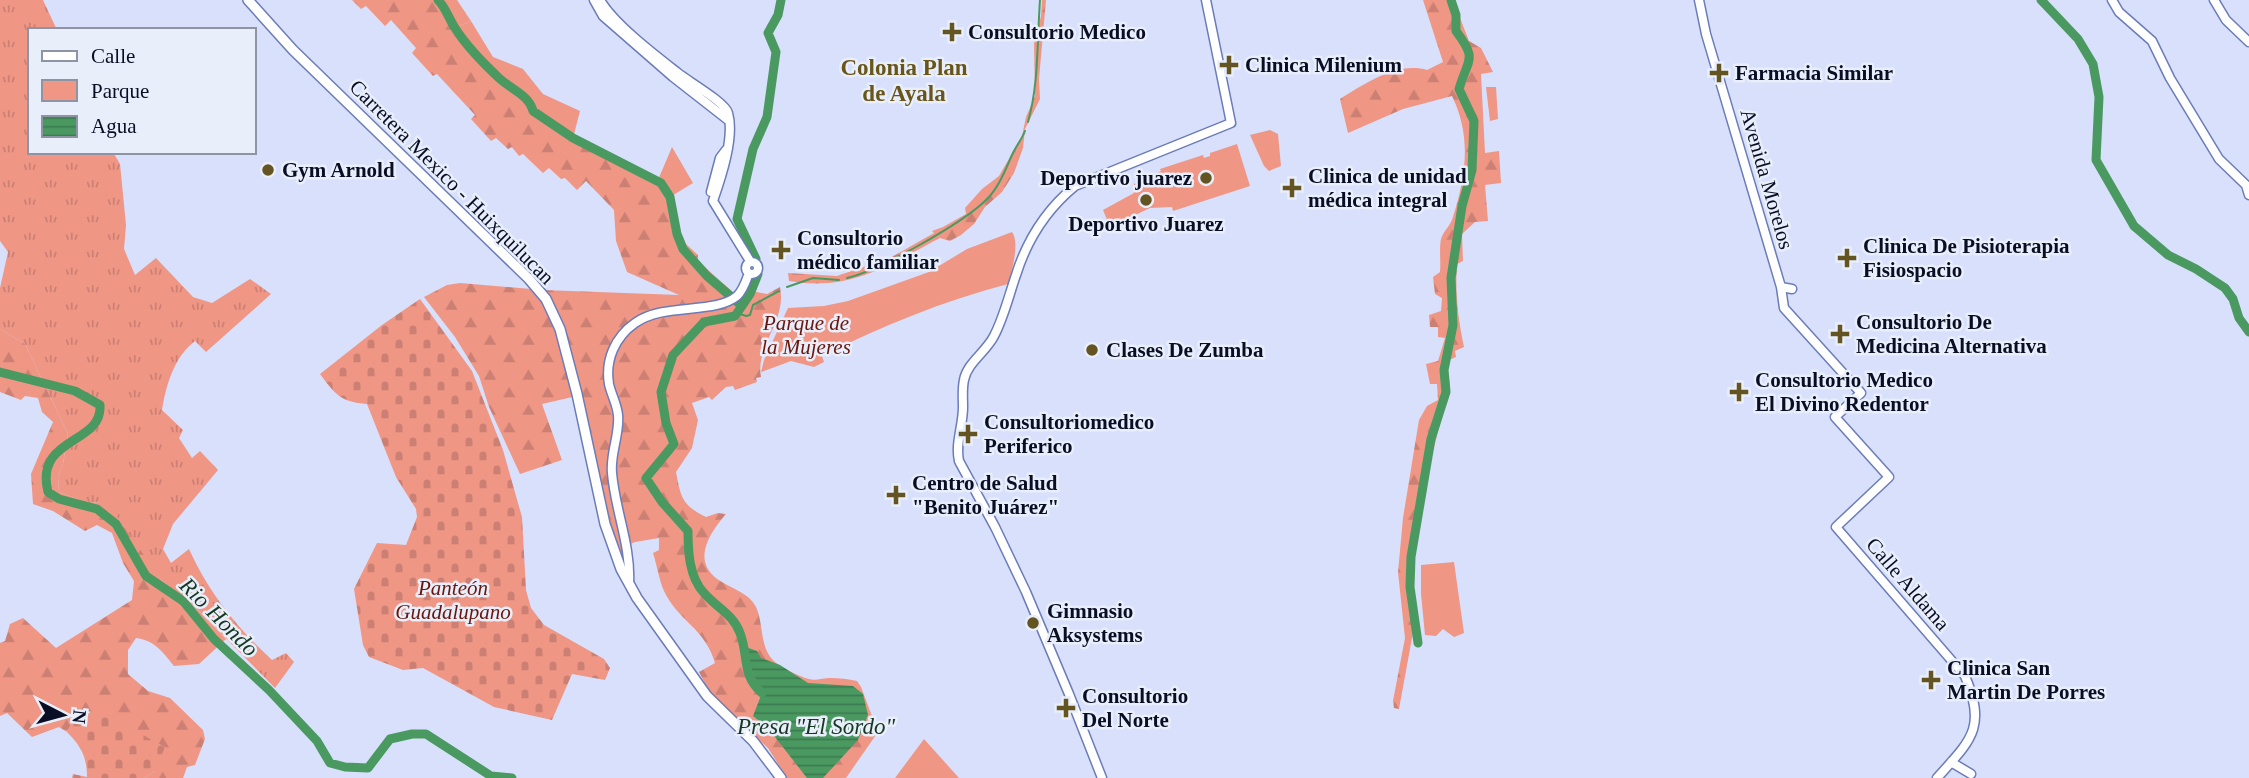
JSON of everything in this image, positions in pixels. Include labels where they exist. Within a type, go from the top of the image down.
[{"type":"main road","name":"Carretera Mexico - Huixquilucan","points":[[248,0],[293,50],[529,279],[546,299],[560,329],[605,524],[629,583],[707,696],[753,741],[781,778]]},
{"type":"main road","points":[[594,0],[603,16],[673,77],[728,120],[731,127],[726,160],[711,201],[749,266],[737,296],[729,301],[657,312],[644,317],[618,339],[611,354],[609,383],[619,416],[611,468],[615,502],[629,555],[629,583]]},
{"type":"main road","points":[[600,0],[607,12],[676,71],[723,106],[729,114],[728,120]]},
{"type":"main road","name":"Avenida Morelos","points":[[1699,0],[1706,34],[1784,308],[1861,393],[1835,417],[1889,477],[1836,527]]},
{"type":"main road","points":[[2112,0],[2119,12],[2152,41],[2170,78],[2219,159],[2246,185],[2249,195]]},
{"type":"main road","points":[[2214,0],[2226,20],[2249,43]]},
{"type":"main road","points":[[1102,778],[1026,592],[959,461],[957,449],[964,379],[968,368],[994,336],[1031,237],[1058,200],[1076,186],[1231,123],[1209,2]]},
{"type":"main road","points":[[1780,287],[1792,289]]},
{"type":"main road","name":"Calle Aldama","points":[[1836,527],[1965,676],[1973,699],[1975,720],[1970,741],[1951,762]]},
{"type":"main road","points":[[1937,778],[1951,762],[1971,774]]},
{"type":"green space","points":[[0,0],[43,0],[56,28],[28,28],[28,154],[114,154],[120,164],[126,225],[124,249],[135,275],[156,258],[193,297],[212,303],[250,279],[271,294],[206,352],[195,341],[176,363],[172,372],[162,410],[183,430],[179,438],[192,458],[200,451],[218,470],[173,524],[163,549],[171,563],[189,549],[215,595],[247,636],[272,660],[286,653],[294,662],[275,688],[192,604],[162,581],[100,503],[82,501],[59,492],[58,476],[68,434],[25,344],[0,329],[0,288],[8,252],[0,241]]},
{"type":"green space","points":[[352,0],[457,0],[471,21],[455,28],[480,59],[531,102],[533,111],[573,138],[635,171],[658,180],[670,197],[677,225],[686,244],[698,255],[698,261],[734,293],[731,295],[737,300],[747,290],[767,294],[780,287],[779,311],[762,355],[761,377],[756,378],[757,382],[735,390],[733,386],[726,387],[712,400],[709,397],[692,403],[698,420],[692,448],[676,472],[681,494],[692,509],[706,517],[718,513],[726,514],[708,540],[704,558],[712,574],[753,602],[766,650],[775,662],[805,678],[857,681],[861,687],[878,732],[846,778],[787,778],[768,748],[711,695],[699,672],[715,663],[705,641],[676,610],[664,591],[653,553],[659,550],[659,538],[635,542],[624,547],[627,573],[607,524],[581,395],[542,404],[562,460],[520,474],[489,407],[479,376],[455,337],[424,297],[447,285],[460,283],[543,290],[679,295],[627,272],[616,241],[614,210],[586,181],[577,190],[549,168],[543,173],[523,154],[519,156],[512,147],[508,149],[496,138],[491,141],[471,119],[475,115],[437,74],[433,76],[412,53],[416,48],[391,20],[385,26],[366,6],[361,9]]},
{"type":"green space","points":[[1042,0],[1046,0],[1039,79],[1040,99],[1025,129],[1023,148],[1014,173],[1002,192],[985,207],[974,224],[950,241],[940,238],[868,274],[831,283],[789,281],[788,273],[837,276],[890,258],[934,233],[932,231],[966,214],[965,208],[982,189],[999,176],[1022,136],[1035,96],[1034,44]]},
{"type":"green space","points":[[1423,0],[1453,0],[1469,41],[1481,48],[1493,72],[1481,74],[1485,153],[1499,151],[1501,183],[1485,185],[1488,221],[1475,222],[1462,234],[1463,261],[1457,264],[1456,285],[1464,347],[1455,351],[1456,357],[1449,360],[1447,368],[1450,385],[1430,463],[1418,531],[1413,574],[1414,627],[1399,709],[1394,708],[1393,701],[1405,638],[1398,572],[1403,518],[1419,420],[1427,406],[1438,400],[1437,384],[1430,384],[1426,364],[1438,361],[1445,338],[1438,337],[1438,327],[1430,327],[1429,315],[1441,311],[1442,298],[1435,294],[1433,277],[1440,272],[1441,239],[1452,220],[1461,188],[1464,142],[1452,96],[1403,109],[1348,133],[1340,99],[1393,71],[1416,68],[1427,70],[1443,62]]},
{"type":"green space","points":[[471,21],[493,57],[523,69],[543,94],[580,111],[573,138],[533,111],[527,99],[519,96],[480,59],[455,28]]},
{"type":"green space","points":[[1486,87],[1496,87],[1498,119],[1490,121]]},
{"type":"green space","points":[[1270,130],[1278,134],[1281,166],[1269,171],[1250,135]]},
{"type":"green space","name":"Deportivo juarez","points":[[1237,144],[1250,186],[1173,211],[1172,207],[1150,208],[1110,227],[1103,210],[1134,193],[1134,184],[1161,171],[1160,169],[1203,155],[1204,158],[1210,156],[1210,153]]},
{"type":"green space","points":[[672,147],[693,183],[670,197],[658,180]]},
{"type":"green space","name":"Parque de la Mujeres","points":[[1012,232],[1015,249],[1008,284],[936,306],[867,334],[822,356],[824,362],[814,367],[791,361],[761,372],[788,308],[824,306],[848,301],[929,272],[967,249]]},
{"type":"green space","name":"Panteón Guadalupano","points":[[420,299],[472,371],[503,450],[522,517],[526,590],[531,608],[544,625],[604,659],[610,668],[605,680],[572,674],[552,720],[494,707],[423,668],[403,670],[369,657],[363,645],[354,589],[377,543],[406,545],[417,517],[416,509],[396,477],[367,404],[339,396],[320,374]]},
{"type":"green space","points":[[0,329],[25,344],[68,434],[58,476],[59,492],[82,501],[100,503],[114,512],[162,581],[192,604],[226,639],[199,664],[174,666],[158,648],[142,639],[136,638],[128,650],[128,674],[148,691],[170,698],[203,730],[205,739],[195,765],[187,767],[183,778],[144,778],[155,771],[77,714],[67,732],[59,727],[32,737],[7,713],[0,716],[0,643],[5,641],[10,624],[23,618],[56,648],[132,600],[134,581],[123,563],[112,533],[97,525],[85,531],[53,511],[33,504],[31,474],[53,422],[42,412],[38,398],[25,396],[21,400],[0,392]]},
{"type":"green space","points":[[1454,562],[1464,633],[1454,637],[1443,629],[1436,636],[1425,635],[1421,565]]},
{"type":"green space","points":[[76,714],[108,716],[165,747],[155,771],[144,778],[72,778],[73,774],[87,777],[82,752],[67,732]]},
{"type":"green space","points":[[924,739],[959,778],[895,778]]},
{"type":"water","name":"Presa \"El Sordo\"","points":[[746,647],[808,683],[853,686],[863,694],[868,715],[858,740],[823,778],[807,778],[768,728],[753,716],[762,693],[751,669]]},
{"type":"waterway","points":[[438,0],[455,28],[481,61],[524,97],[533,111],[573,138],[661,183],[670,197],[677,234],[683,249],[707,276],[742,306],[735,316],[704,322],[673,355],[661,392],[666,423],[674,444],[646,478],[662,502],[688,531],[689,555],[695,579],[704,593],[737,626],[743,641],[748,672],[762,693]]},
{"type":"waterway","points":[[756,259],[737,219],[753,149],[767,117],[776,52],[768,33],[778,15],[781,0]]},
{"type":"waterway","points":[[1028,122],[1036,77],[1040,0]]},
{"type":"waterway","points":[[1418,643],[1410,587],[1411,557],[1431,439],[1446,392],[1444,370],[1453,325],[1451,278],[1462,206],[1472,170],[1474,121],[1459,89],[1469,54],[1456,31],[1456,15],[1451,0]]},
{"type":"waterway","points":[[2041,0],[2078,39],[2093,64],[2099,97],[2096,160],[2134,226],[2168,255],[2225,288],[2249,332]]},
{"type":"waterway","points":[[847,278],[898,257],[973,211],[990,196],[1025,131]]},
{"type":"waterway","points":[[742,306],[758,274]]},
{"type":"waterway","points":[[787,287],[813,278],[839,280]]},
{"type":"waterway","points":[[737,313],[750,315],[753,305],[779,291]]},
{"type":"waterway","name":"Rio Hondo","points":[[0,372],[75,391],[100,405],[98,418],[91,428],[59,450],[51,460],[46,474],[48,492],[59,499],[97,509],[116,524],[146,576],[183,601],[214,639],[269,690],[317,741],[330,763],[368,768],[390,739],[426,734],[491,776],[512,778]]},
{"type":"place","name":"Consultorio Medico","points":[[952,32]]},
{"type":"place","name":"Clinica Milenium","points":[[1229,65]]},
{"type":"place","name":"Farmacia Similar","points":[[1719,73]]},
{"type":"place","name":"Gym Arnold","points":[[268,170]]},
{"type":"place","name":"Deportivo juarez","points":[[1206,178]]},
{"type":"place","name":"Clinica de unidad médica integral","points":[[1292,188]]},
{"type":"place","name":"Deportivo Juarez","points":[[1146,200]]},
{"type":"place","name":"Consultorio médico familiar","points":[[781,250]]},
{"type":"place","name":"Clinica De Pisioterapia Fisiospacio","points":[[1847,258]]},
{"type":"place","name":"Consultorio De Medicina Alternativa","points":[[1840,334]]},
{"type":"place","name":"Clases De Zumba","points":[[1092,350]]},
{"type":"place","name":"Consultorio Medico El Divino Redentor","points":[[1739,392]]},
{"type":"place","name":"Consultoriomedico Periferico","points":[[968,434]]},
{"type":"place","name":"Centro de Salud \"Benito Juárez\"","points":[[896,495]]},
{"type":"place","name":"Gimnasio Aksystems","points":[[1033,623]]},
{"type":"place","name":"Clinica San Martin De Porres","points":[[1931,680]]},
{"type":"place","name":"Consultorio Del Norte","points":[[1066,708]]},
{"type":"district","name":"Colonia Plan de Ayala","points":[[904,80]]}]
